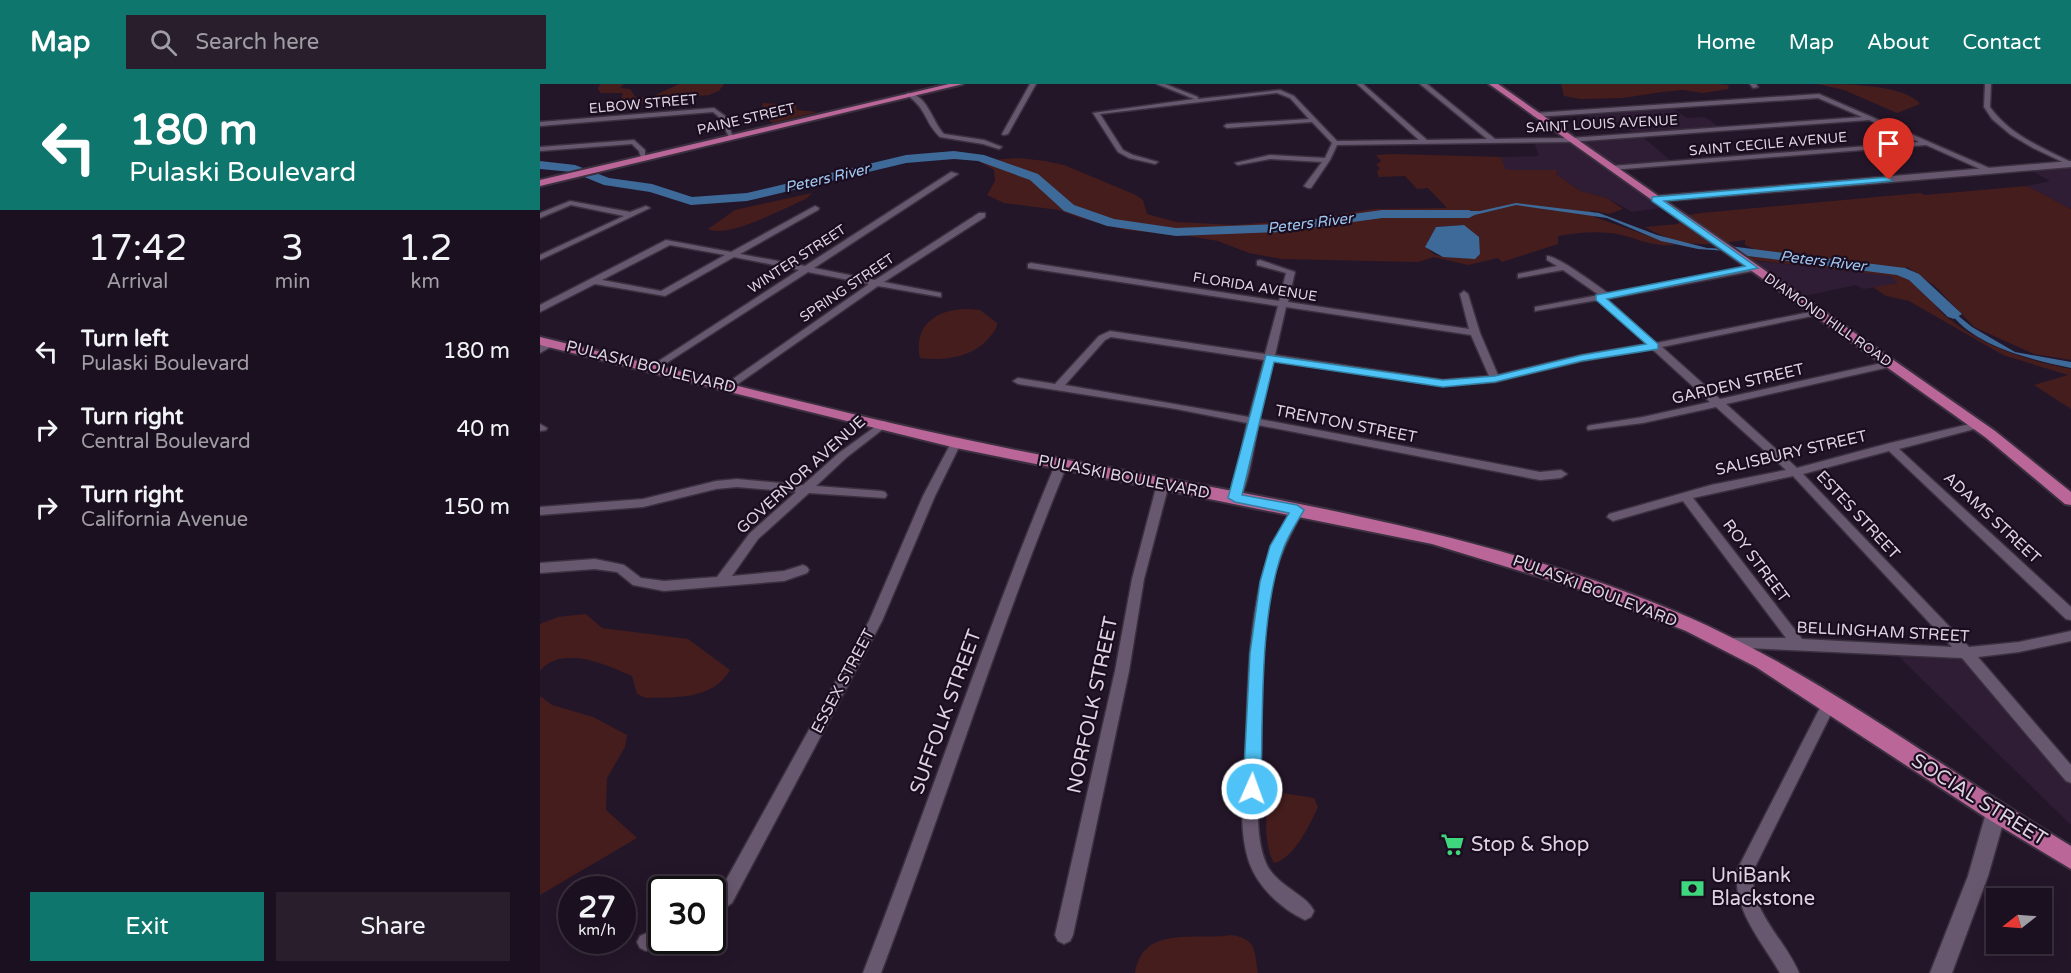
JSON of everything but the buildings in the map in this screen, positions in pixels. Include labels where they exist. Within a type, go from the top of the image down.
[{"type":"main road","name":"PAINE STREET","points":[[540,183],[731,136],[959,84]]},
{"type":"main road","name":"DIAMOND HILL ROAD","points":[[1493,84],[1978,424],[2071,500]]},
{"type":"main road","name":"PULASKI BOULEVARD","points":[[544,345],[654,368],[956,443],[1297,510],[1432,538],[1500,555],[1620,597],[1728,643],[1887,741]]},
{"type":"main road","name":"SOCIAL STREET","points":[[1887,741],[1996,813],[2071,858]]},
{"type":"street","points":[[1005,134],[1033,84]]},
{"type":"street","points":[[1160,84],[1200,99]]},
{"type":"street","points":[[1360,84],[1425,142]]},
{"type":"street","points":[[1423,84],[1496,142]]},
{"type":"street","points":[[1988,84],[1987,107],[2001,125],[2019,138],[2070,164]]},
{"type":"street","points":[[1155,162],[1131,157],[1120,151],[1096,113],[1269,91],[1288,93],[1335,143],[1327,160],[1308,186]]},
{"type":"street","points":[[909,94],[926,106],[935,128],[942,136],[984,142],[999,147]]},
{"type":"street","points":[[1535,115],[1819,96],[1992,171]]},
{"type":"street","name":"ELBOW STREET","points":[[540,124],[714,110],[723,116],[731,136]]},
{"type":"street","name":"SAINT LOUIS AVENUE","points":[[1335,143],[1570,140],[1871,118]]},
{"type":"street","points":[[1227,126],[1315,120]]},
{"type":"street","points":[[540,149],[634,142],[642,150],[643,157]]},
{"type":"street","name":"SAINT CECILE AVENUE","points":[[1611,168],[1928,143]]},
{"type":"street","points":[[1238,163],[1288,157],[1327,160]]},
{"type":"street","points":[[1655,199],[2070,164]]},
{"type":"street","name":"WINTER STREET","points":[[654,368],[954,174]]},
{"type":"street","points":[[540,216],[570,203],[632,215]]},
{"type":"street","points":[[540,258],[646,208]]},
{"type":"street","points":[[594,281],[662,294],[815,208]]},
{"type":"street","name":"SPRING STREET","points":[[728,386],[876,283],[982,214]]},
{"type":"street","points":[[540,309],[669,242],[938,295]]},
{"type":"street","name":"ESTES STREET","points":[[1550,258],[1566,267],[1604,297],[1654,346],[1795,472],[1966,653],[2071,776]]},
{"type":"street","points":[[1235,498],[1291,272],[1260,263]]},
{"type":"street","name":"FLORIDA AVENUE","points":[[1031,266],[1475,333]]},
{"type":"street","points":[[1521,276],[1566,267]]},
{"type":"street","points":[[1538,309],[1753,268]]},
{"type":"street","points":[[1464,294],[1475,333],[1495,379]]},
{"type":"street","points":[[1058,387],[1102,338],[1110,334],[1443,384],[1495,379],[1582,358],[1654,346],[1817,312]]},
{"type":"street","name":"GARDEN STREET","points":[[1592,428],[1720,404],[1891,364]]},
{"type":"street","name":"TRENTON STREET","points":[[1018,381],[1253,421],[1540,476],[1561,474]]},
{"type":"street","name":"GOVERNOR AVENUE","points":[[722,580],[754,536],[843,455],[883,424]]},
{"type":"street","name":"SALISBURY STREET","points":[[1613,517],[1687,498],[1711,489],[1795,472],[1978,424]]},
{"type":"street","name":"ESSEX STREET","points":[[726,897],[875,621],[929,496],[956,443]]},
{"type":"street","name":"ADAMS STREET","points":[[1890,446],[2071,615]]},
{"type":"street","name":"SUFFOLK STREET","points":[[872,973],[904,892],[1031,533],[1061,465]]},
{"type":"street","points":[[540,511],[643,502],[716,485],[737,483],[881,495]]},
{"type":"street","name":"NORFOLK STREET","points":[[1064,935],[1122,671],[1138,579],[1163,484]]},
{"type":"street","name":"ROY STREET","points":[[1687,498],[1798,644]]},
{"type":"street","points":[[1297,510],[1277,546],[1267,582],[1257,653],[1251,807],[1257,861],[1264,877],[1275,889],[1305,911]]},
{"type":"street","points":[[540,568],[595,564],[620,568],[638,582],[664,586],[777,577],[803,570]]},
{"type":"street","name":"BELLINGHAM STREET","points":[[1728,643],[1798,644],[1966,653],[2071,636]]},
{"type":"street","points":[[1790,973],[1759,922],[1742,882],[1745,870],[1829,704]]},
{"type":"street","points":[[1941,973],[1978,876],[1996,813]]},
{"type":"shaded area","points":[[600,84],[624,84],[620,88],[630,89],[636,98],[651,97],[679,84],[724,84],[719,91],[709,95],[666,98],[638,104],[625,102],[621,99],[623,93],[601,93],[598,89]]},
{"type":"shaded area","points":[[1561,84],[1719,84],[1728,85],[1729,89],[1703,93],[1683,90],[1623,98],[1580,99],[1564,96]]},
{"type":"shaded area","points":[[1818,84],[1872,86],[1901,92],[1920,104],[1897,113],[1844,90]]},
{"type":"shaded area","points":[[763,103],[796,105],[797,110],[817,112],[773,123],[767,119],[772,115],[773,109],[762,107]]},
{"type":"shaded area","points":[[1670,106],[1687,118],[1705,117],[1721,128],[1636,135],[1619,122],[1596,121],[1582,112]]},
{"type":"shaded area","points":[[1643,137],[1671,161],[1610,166],[1669,207],[1632,212],[1607,198],[1580,191],[1556,174],[1558,170],[1505,170],[1501,157],[1539,156],[1534,142]]},
{"type":"shaded area","points":[[1376,155],[1501,157],[1506,170],[1558,170],[1556,174],[1580,191],[1607,198],[1623,209],[1609,214],[1590,210],[1597,215],[1594,217],[1675,245],[1649,243],[1619,234],[1591,232],[1558,236],[1558,244],[1502,262],[1498,258],[1468,265],[1434,257],[1418,262],[1282,259],[1249,253],[1218,241],[1125,230],[1059,210],[1004,203],[987,195],[995,181],[994,170],[979,161],[1019,158],[1064,165],[1136,195],[1143,200],[1147,214],[1176,222],[1234,225],[1311,219],[1373,209],[1447,208],[1428,188],[1417,189],[1405,176],[1379,177],[1377,172],[1380,168],[1376,165],[1381,161]],"holes":[[[1464,225],[1452,257],[1437,255],[1431,252],[1426,245],[1436,227]]]},
{"type":"shaded area","points":[[2071,166],[2071,209],[2027,186],[2050,181],[2030,170]]},
{"type":"shaded area","points":[[2027,186],[2071,209],[2071,360],[2034,354],[1974,327],[1935,286],[1907,267],[1901,273],[1922,287],[1947,317],[1975,337],[2022,357],[2071,369],[2071,409],[2034,385],[2068,375],[2003,355],[1909,301],[1886,296],[1873,287],[1898,283],[1891,276],[1744,259],[1739,253],[1763,253],[1745,245],[1745,240],[1694,244],[1670,239],[1645,227],[1678,224],[1683,216],[1701,213],[1920,193],[1925,195]]},
{"type":"shaded area","points":[[812,193],[806,199],[743,226],[729,230],[708,229],[735,210]]},
{"type":"shaded area","points":[[1743,260],[1869,272],[1891,276],[1899,283],[1863,289],[1856,285],[1800,297]]},
{"type":"shaded area","points":[[980,310],[997,323],[988,339],[973,350],[956,357],[920,358],[920,336],[930,321],[946,312]]},
{"type":"shaded area","points":[[586,614],[602,628],[688,639],[730,670],[714,687],[704,692],[681,697],[646,698],[637,694],[632,676],[598,662],[585,659],[560,659],[549,663],[540,671],[540,624],[558,617]]},
{"type":"shaded area","points":[[1894,652],[1961,654],[2071,771],[2071,825]]},
{"type":"shaded area","points":[[540,696],[552,705],[593,717],[627,735],[625,747],[607,778],[606,810],[637,838],[572,876],[558,876],[558,884],[540,895]]},
{"type":"shaded area","points":[[1276,792],[1314,798],[1318,807],[1295,848],[1274,863],[1268,848],[1266,821],[1269,796]]},
{"type":"shaded area","points":[[1231,935],[1246,939],[1253,947],[1258,973],[1135,973],[1140,958],[1148,947],[1159,941],[1172,938]]},
{"type":"water","points":[[1516,203],[1599,213],[1657,235],[1707,248],[1758,250],[1756,253],[1698,249],[1661,241],[1607,218],[1516,205],[1462,218],[1444,217],[1438,211],[1480,211]]},
{"type":"water","points":[[1464,225],[1479,237],[1480,254],[1475,259],[1443,257],[1425,247],[1436,227]]},
{"type":"water","points":[[1933,295],[1972,327],[2015,352],[2071,362],[2071,368],[2023,356],[1991,344],[1963,326]]},
{"type":"waterway","name":"Peters River","points":[[540,165],[575,169],[585,175],[608,182],[652,188],[691,201],[747,197],[906,159],[954,155],[980,158],[1034,177],[1069,208],[1112,223],[1176,232],[1280,228],[1382,214],[1469,214]]},
{"type":"waterway","name":"Peters River","points":[[1729,250],[1900,271],[1914,277],[1954,314]]},
{"type":"place","name":"Stop & Shop","points":[[1453,845]]},
{"type":"place","name":"UniBank Blackstone","points":[[1693,888]]},
{"type":"route","points":[[1252,789],[1257,653],[1267,582],[1277,546],[1297,510],[1235,498],[1270,358],[1443,384],[1495,379],[1582,358],[1654,346],[1600,297],[1753,268],[1655,199],[1889,180]]}]
